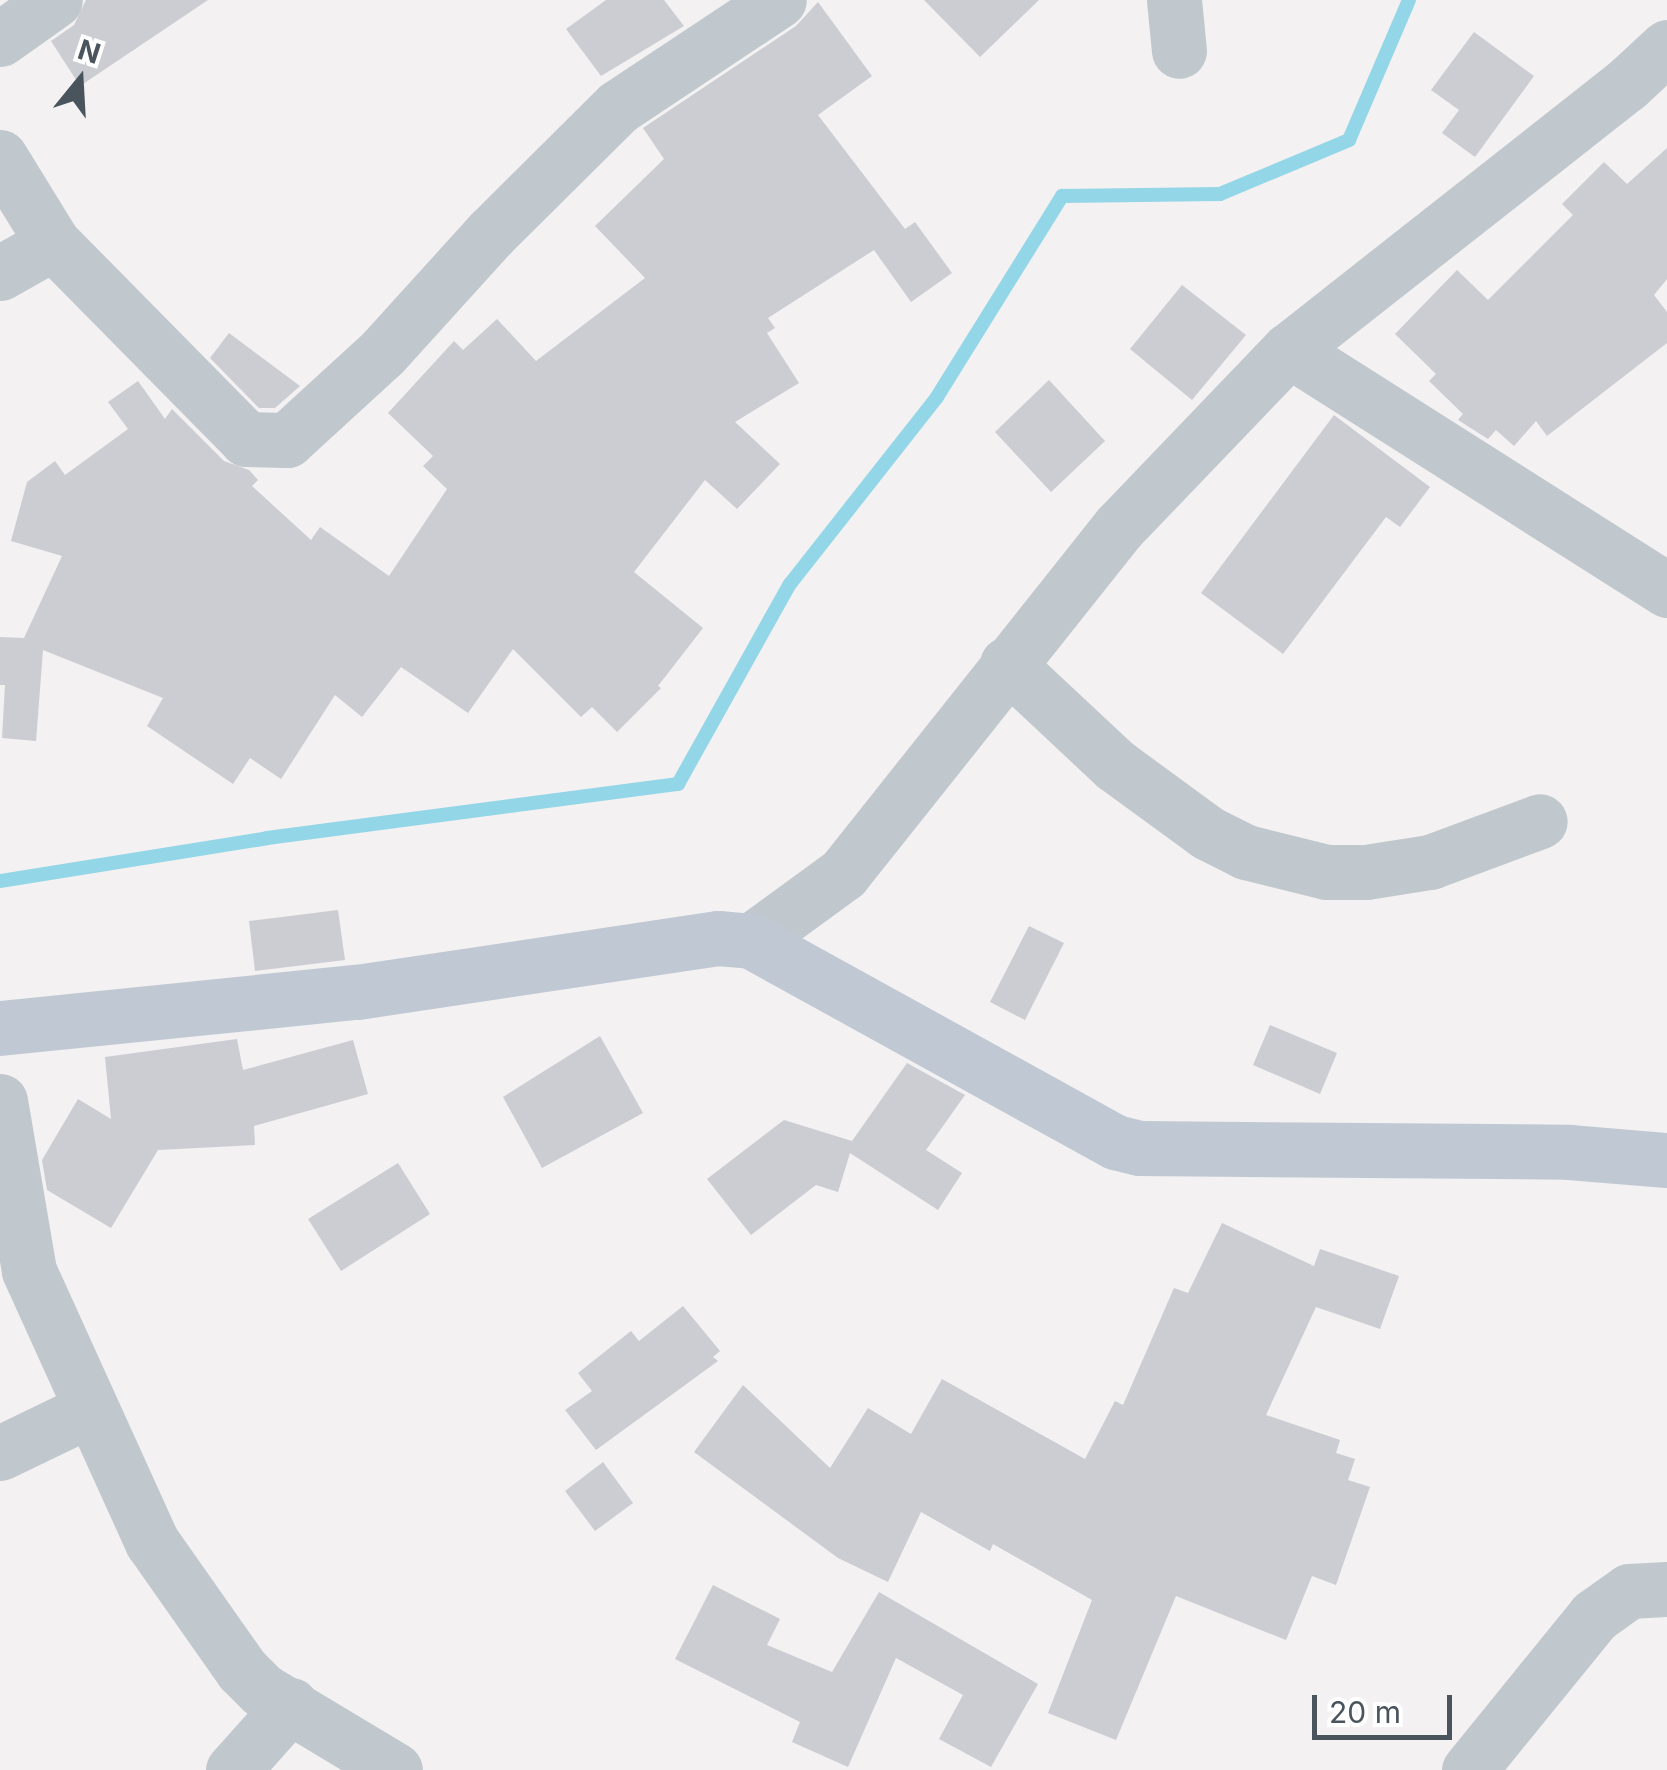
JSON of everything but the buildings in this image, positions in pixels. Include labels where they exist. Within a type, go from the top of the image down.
[{"type":"street","points":[[0,39],[54,0]]},
{"type":"street","points":[[0,157],[52,243],[246,439],[287,440],[383,352],[491,233],[618,107],[779,0]]},
{"type":"street","points":[[752,941],[843,874],[1120,526],[1289,350],[1626,85],[1667,47]]},
{"type":"street","points":[[0,273],[52,243]]},
{"type":"street","points":[[1289,350],[1667,590]]},
{"type":"street","points":[[1007,664],[1115,765],[1208,833],[1246,852],[1326,872],[1366,872],[1430,862],[1540,822]]},
{"type":"street","points":[[0,1028],[357,992],[718,938],[752,941],[1115,1142],[1139,1148],[1569,1152],[1667,1160]]},
{"type":"street","points":[[0,1101],[29,1271],[90,1410],[173,1577],[242,1670],[262,1690],[395,1770]]},
{"type":"street","points":[[0,1453],[90,1410]]},
{"type":"street","points":[[1469,1770],[1603,1608],[1629,1591],[1667,1589]]},
{"type":"street","points":[[233,1770],[291,1705]]},
{"type":"waterway","points":[[0,881],[267,838],[678,784],[790,584],[937,397],[1062,196],[1220,194],[1349,140],[1409,0]]}]
